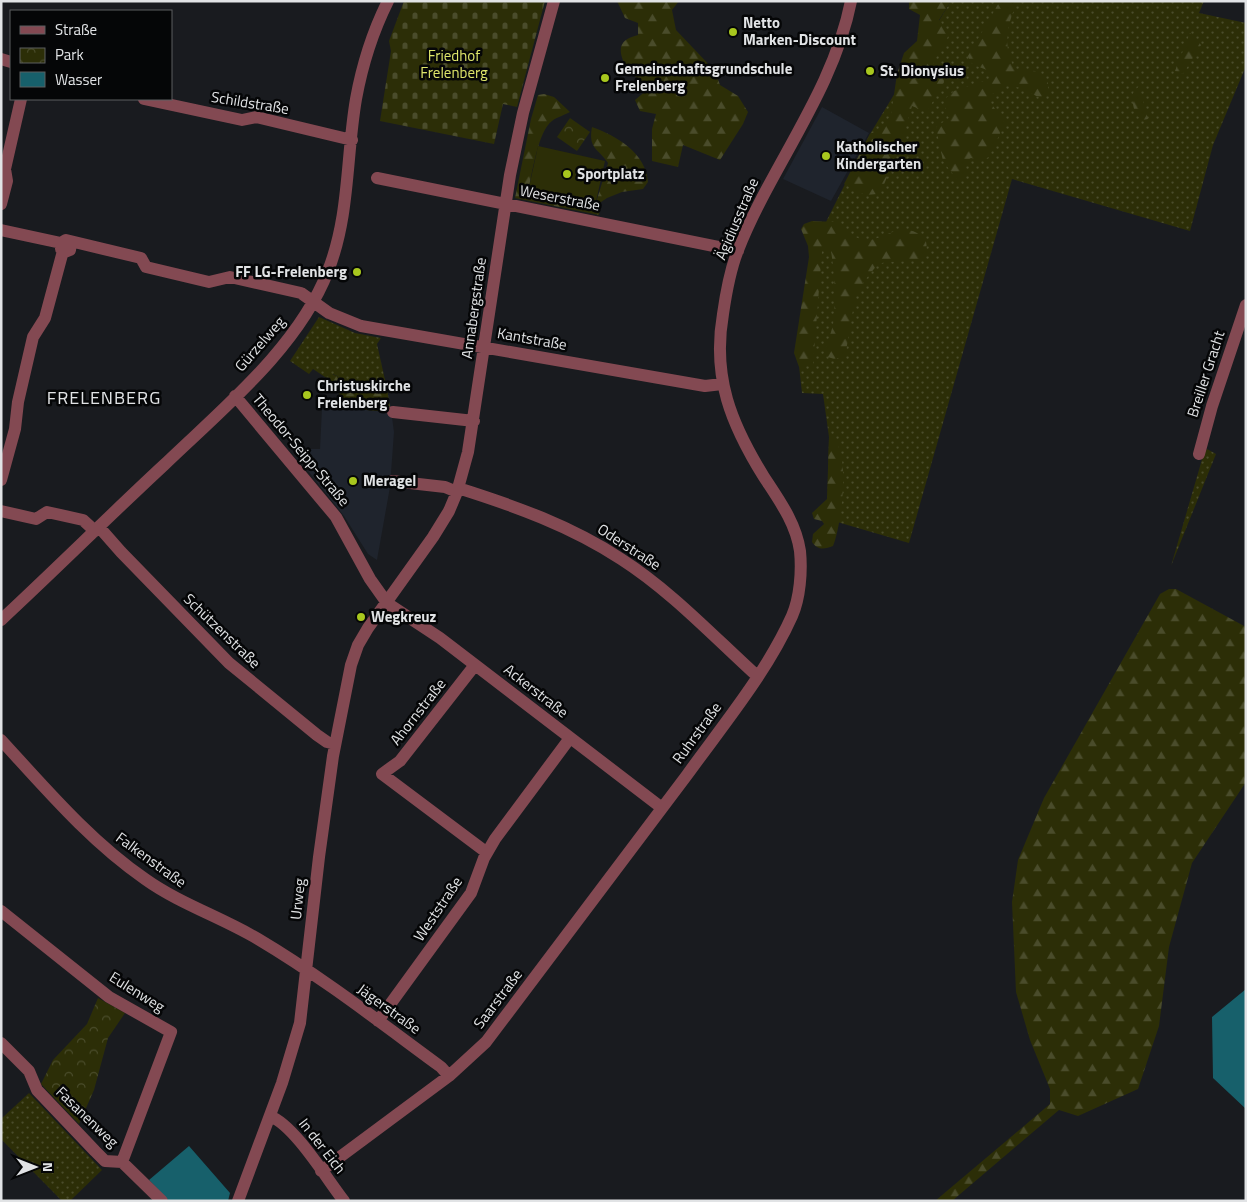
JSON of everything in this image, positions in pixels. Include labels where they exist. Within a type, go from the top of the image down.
[{"type":"street","name":"Gürzelweg","points":[[1,620],[235,396],[300,324],[328,272],[341,226],[348,182],[356,99],[365,65],[388,1]]},
{"type":"street","name":"Annabergstraße","points":[[388,603],[433,537],[458,490],[474,421],[506,204],[523,113],[554,1]]},
{"type":"street","name":"Ägidiusstraße","points":[[757,676],[771,657],[794,613],[799,590],[800,550],[784,505],[745,446],[735,424],[722,384],[720,362],[722,317],[738,251],[772,179],[827,76],[851,1]]},
{"type":"street","points":[[1,204],[7,181],[5,169],[21,100]]},
{"type":"street","name":"Schildstraße","points":[[149,100],[242,120],[256,117],[352,140]]},
{"type":"street","name":"Weserstraße","points":[[377,178],[738,251]]},
{"type":"street","name":"Kantstraße","points":[[1,230],[66,245],[141,258],[146,267],[189,278],[209,282],[230,277],[301,293],[329,313],[360,326],[705,386],[722,384]]},
{"type":"street","points":[[1,480],[33,338],[45,318],[66,245]]},
{"type":"street","name":"Breiller Gracht","points":[[1199,454],[1212,406],[1246,305]]},
{"type":"street","name":"Theodor-Seipp-Straße","points":[[235,396],[336,517],[374,586],[388,603]]},
{"type":"street","points":[[393,412],[474,421]]},
{"type":"street","name":"Oderstraße","points":[[392,481],[458,490],[547,519],[588,539],[623,560],[655,583],[757,676]]},
{"type":"street","points":[[1,511],[36,519],[47,512],[83,520],[97,529]]},
{"type":"street","name":"Schützenstraße","points":[[97,529],[229,663],[317,735],[327,742],[335,744]]},
{"type":"street","name":"Ackerstraße","points":[[388,603],[475,665],[662,808]]},
{"type":"street","name":"Urweg","points":[[238,1201],[292,1054],[300,1023],[308,972],[319,857],[335,744],[351,665],[358,645],[388,603]]},
{"type":"street","name":"Ahornstraße","points":[[475,665],[400,761],[382,774],[486,852]]},
{"type":"street","name":"Ruhrstraße","points":[[662,808],[757,676]]},
{"type":"street","name":"Weststraße","points":[[378,1021],[471,893],[486,852],[570,738]]},
{"type":"street","name":"Falkenstraße","points":[[1,740],[69,815],[144,879],[175,899],[248,933],[308,972]]},
{"type":"street","name":"Saarstraße","points":[[321,1171],[449,1076],[486,1042],[662,808]]},
{"type":"street","name":"Eulenweg","points":[[1,911],[109,997],[172,1032],[122,1162]]},
{"type":"street","name":"Jägerstraße","points":[[308,972],[441,1067],[449,1076]]},
{"type":"street","name":"Fasanenweg","points":[[1,1043],[29,1071],[37,1090],[105,1161],[122,1162],[162,1201]]},
{"type":"street","name":"In der Eich","points":[[270,1116],[280,1120],[297,1138],[344,1201]]},
{"type":"shaded area","name":"Katholischer Kindergarten","points":[[822,107],[869,133],[831,201],[783,179]]},
{"type":"shaded area","name":"Meragel","points":[[355,394],[389,395],[394,432],[390,487],[377,560],[368,554],[344,516],[297,457],[308,449],[320,449],[322,408],[354,407]]},
{"type":"green space","name":"Friedhof Frelenberg","points":[[404,1],[545,1],[517,107],[503,104],[494,144],[380,121],[391,51],[389,41]]},
{"type":"green space","points":[[617,1],[679,1],[672,10],[676,30],[715,71],[720,85],[738,96],[748,112],[743,124],[720,160],[683,145],[678,167],[652,161],[652,129],[656,114],[640,111],[635,100],[648,89],[642,81],[628,71],[621,52],[624,41],[638,35],[638,23],[625,18]]},
{"type":"green space","points":[[909,1],[951,1],[939,20],[949,32],[948,37],[933,65],[942,65],[947,76],[927,112],[912,106],[900,147],[882,189],[877,194],[865,195],[844,184],[870,134],[881,129],[891,115],[897,74],[904,53],[917,41],[920,15],[909,9]]},
{"type":"green space","points":[[951,1],[1204,1],[1199,13],[1246,23],[1246,66],[1213,145],[1190,231],[1012,179],[909,543],[827,519],[829,437],[823,394],[802,393],[799,366],[817,240],[870,134]]},
{"type":"green space","points":[[1000,1],[1018,1],[1011,18],[1007,44],[1015,69],[1035,71],[1048,82],[1048,94],[1042,99],[1021,88],[1006,85],[991,95],[990,102],[1005,123],[989,157],[980,161],[971,158],[966,161],[965,179],[958,181],[943,161],[936,127],[949,118],[945,111],[946,98],[954,91],[990,79],[991,73],[970,62],[968,56]]},
{"type":"green space","points":[[1190,33],[1201,45],[1183,74],[1175,71]]},
{"type":"green space","points":[[1139,86],[1148,119],[1142,120],[1134,108],[1133,93]]},
{"type":"green space","points":[[544,94],[554,97],[570,112],[556,118],[547,126],[539,143],[528,192],[595,206],[608,163],[595,148],[591,140],[592,127],[611,135],[636,154],[642,162],[648,182],[643,189],[622,192],[607,198],[601,202],[599,215],[515,198],[531,119],[538,95]]},
{"type":"green space","points":[[570,118],[590,132],[577,151],[557,137]]},
{"type":"green space","name":"Sportplatz","points":[[538,146],[605,161],[595,206],[528,192]]},
{"type":"green space","points":[[812,221],[838,222],[851,234],[863,240],[873,239],[901,230],[912,231],[925,238],[927,248],[919,258],[878,264],[865,280],[855,298],[846,351],[843,357],[834,359],[828,357],[825,351],[834,316],[835,297],[831,251],[826,249],[822,251],[813,365],[799,367],[794,353],[809,257],[808,246],[801,229],[804,224]]},
{"type":"green space","points":[[319,317],[355,333],[381,338],[377,344],[387,389],[343,379],[333,374],[328,379],[313,369],[309,374],[290,361]]},
{"type":"green space","points":[[332,374],[343,379],[387,389],[391,412],[341,408],[339,392],[328,379]]},
{"type":"green space","points":[[829,437],[836,443],[841,454],[843,469],[842,505],[833,546],[822,548],[817,547],[812,542],[813,534],[824,524],[822,521],[814,519],[812,513],[827,499]]},
{"type":"green space","points":[[1207,449],[1216,454],[1171,566],[1203,456]]},
{"type":"green space","points":[[1169,589],[1176,589],[1246,627],[1246,782],[1192,863],[1169,947],[1159,1026],[1138,1089],[1078,1116],[1059,1110],[952,1201],[935,1201],[1050,1104],[1050,1089],[1030,1040],[1016,992],[1012,902],[1018,860],[1044,798],[1160,594]]},
{"type":"green space","points":[[98,998],[125,1013],[108,1038],[94,1090],[79,1124],[41,1084],[53,1060],[87,1024]]},
{"type":"green space","points":[[29,1093],[102,1170],[70,1201],[62,1201],[1,1139],[1,1119]]},
{"type":"water","points":[[1246,989],[1246,1109],[1213,1078],[1212,1017]]},
{"type":"water","points":[[189,1146],[230,1193],[228,1201],[169,1201],[149,1180]]},
{"type":"place","name":"Netto Marken-Discount","points":[[733,32]]},
{"type":"place","name":"St. Dionysius","points":[[870,71]]},
{"type":"place","name":"Gemeinschaftsgrundschule Frelenberg","points":[[605,78]]},
{"type":"place","name":"Katholischer Kindergarten","points":[[826,156]]},
{"type":"place","name":"Sportplatz","points":[[567,174]]},
{"type":"place","name":"FF LG-Frelenberg","points":[[357,272]]},
{"type":"place","name":"Christuskirche Frelenberg","points":[[307,395]]},
{"type":"place","name":"Meragel","points":[[353,481]]},
{"type":"place","name":"Wegkreuz","points":[[361,617]]},
{"type":"district","name":"FRELENBERG","points":[[104,398]]}]
